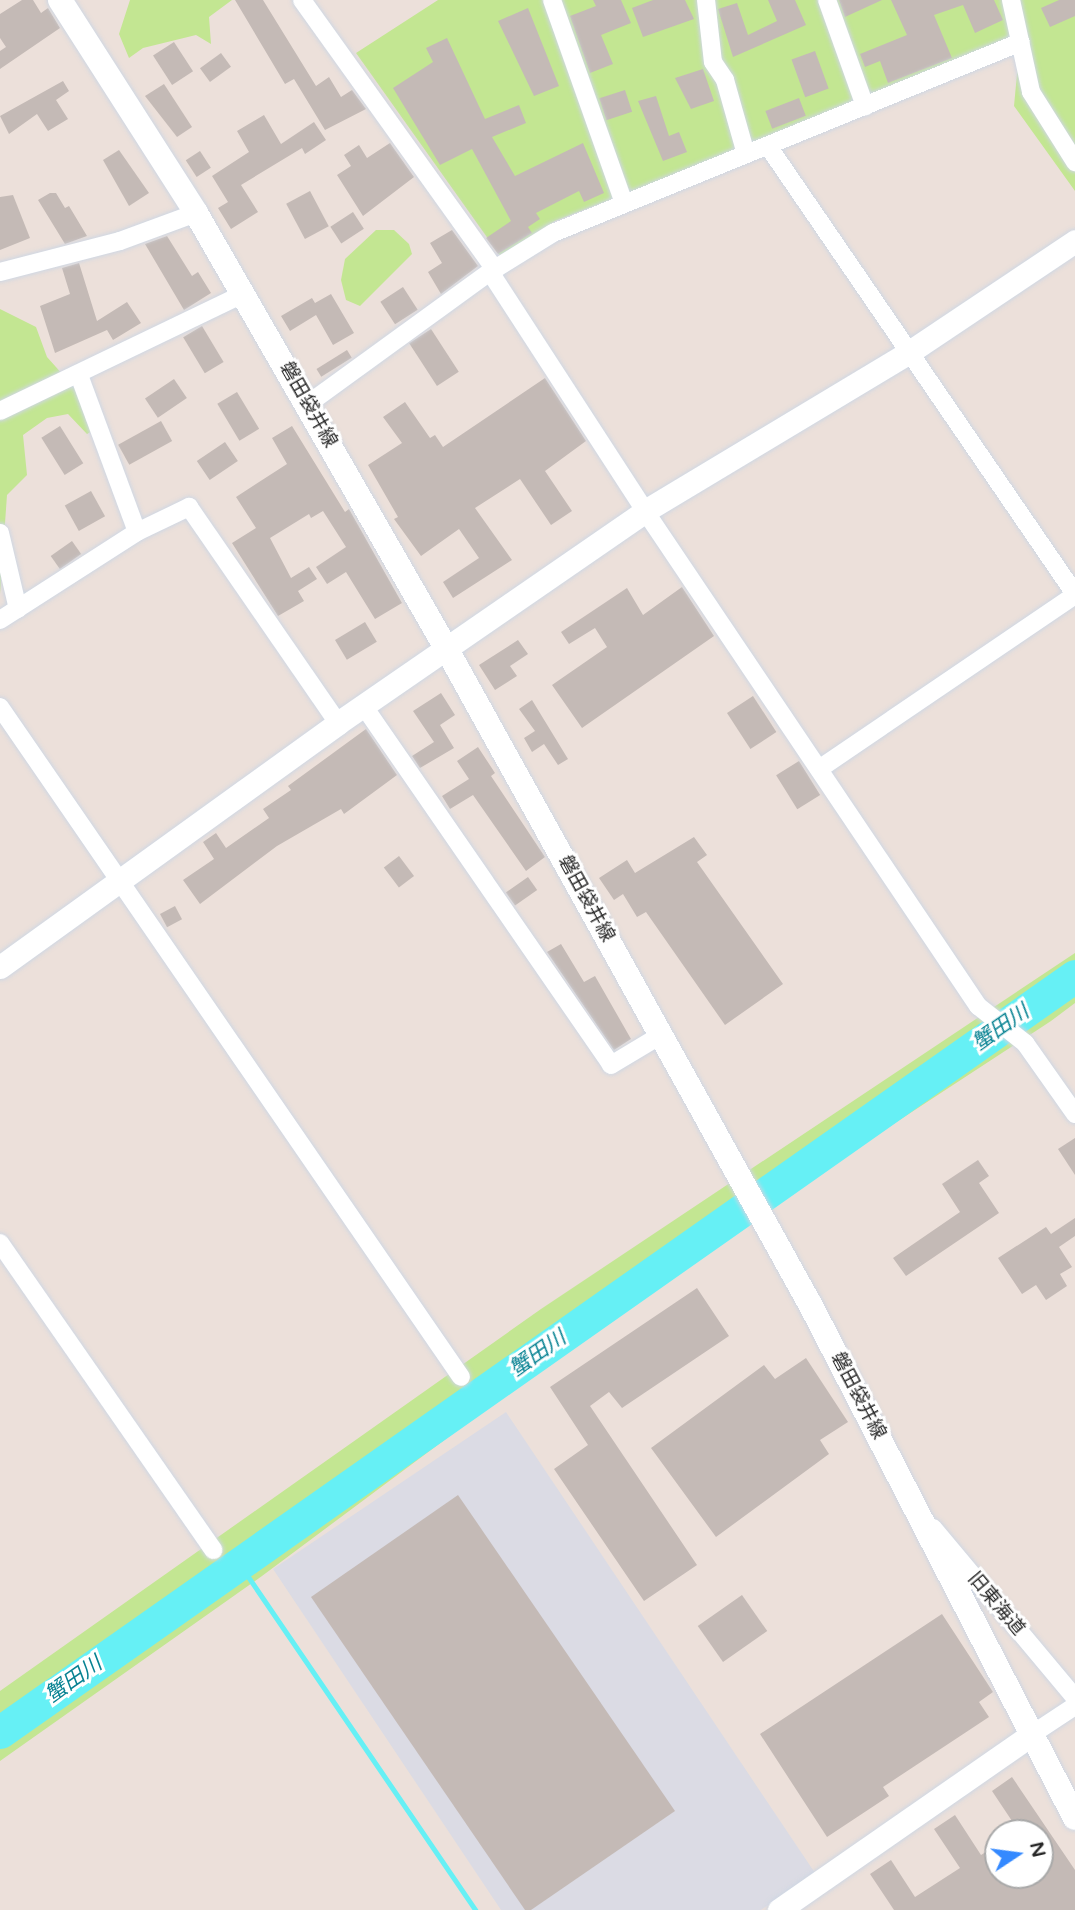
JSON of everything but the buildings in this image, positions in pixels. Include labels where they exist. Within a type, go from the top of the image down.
[{"type":"main road","name":"磐田袋井線","points":[[60,0],[196,213],[446,648],[761,1214],[918,1509],[1075,1818]]},
{"type":"street","points":[[302,0],[492,271],[645,511],[978,1006],[1025,1042],[1075,1114]]},
{"type":"street","points":[[552,0],[623,201]]},
{"type":"street","points":[[706,0],[713,62],[725,80],[746,154]]},
{"type":"street","points":[[827,0],[865,106]]},
{"type":"street","points":[[1011,0],[1031,92],[1075,162]]},
{"type":"street","points":[[308,404],[492,271],[553,233],[623,201],[768,146],[1021,42]]},
{"type":"street","points":[[768,146],[1075,595],[819,769]]},
{"type":"street","points":[[0,271],[120,241],[196,213]]},
{"type":"street","points":[[0,967],[124,881],[363,705],[645,511],[908,353],[1075,241]]},
{"type":"street","points":[[0,411],[79,375],[243,293]]},
{"type":"street","points":[[79,375],[137,533]]},
{"type":"street","points":[[0,620],[137,533],[189,507],[338,723]]},
{"type":"street","points":[[0,533],[18,609]]},
{"type":"street","points":[[363,705],[611,1065],[661,1035]]},
{"type":"street","points":[[0,708],[124,881],[461,1377]]},
{"type":"street","points":[[0,1242],[213,1550]]},
{"type":"street","name":"旧東海道","points":[[918,1509],[1075,1698]]},
{"type":"street","points":[[779,1910],[1075,1706]]},
{"type":"shaded area","points":[[506,1412],[815,1873],[761,1910],[501,1910],[273,1569]]},
{"type":"green space","points":[[130,0],[232,0],[209,17],[211,44],[196,35],[143,48],[129,58],[119,34]]},
{"type":"green space","points":[[438,0],[1075,0],[1075,191],[1014,106],[1020,42],[555,221],[501,257],[356,53]]},
{"type":"green space","points":[[376,230],[394,230],[409,244],[412,254],[360,306],[346,300],[341,280],[345,259]]},
{"type":"green space","points":[[0,309],[36,327],[47,357],[90,405],[98,428],[87,434],[68,414],[47,418],[23,435],[27,475],[7,495],[0,594]]},
{"type":"green space","points":[[1075,953],[1075,1003],[684,1261],[262,1576],[0,1761],[0,1691],[541,1309]]},
{"type":"waterway","name":"蟹田川","points":[[0,1732],[1075,976]]},
{"type":"waterway","points":[[238,1562],[475,1910]]}]
